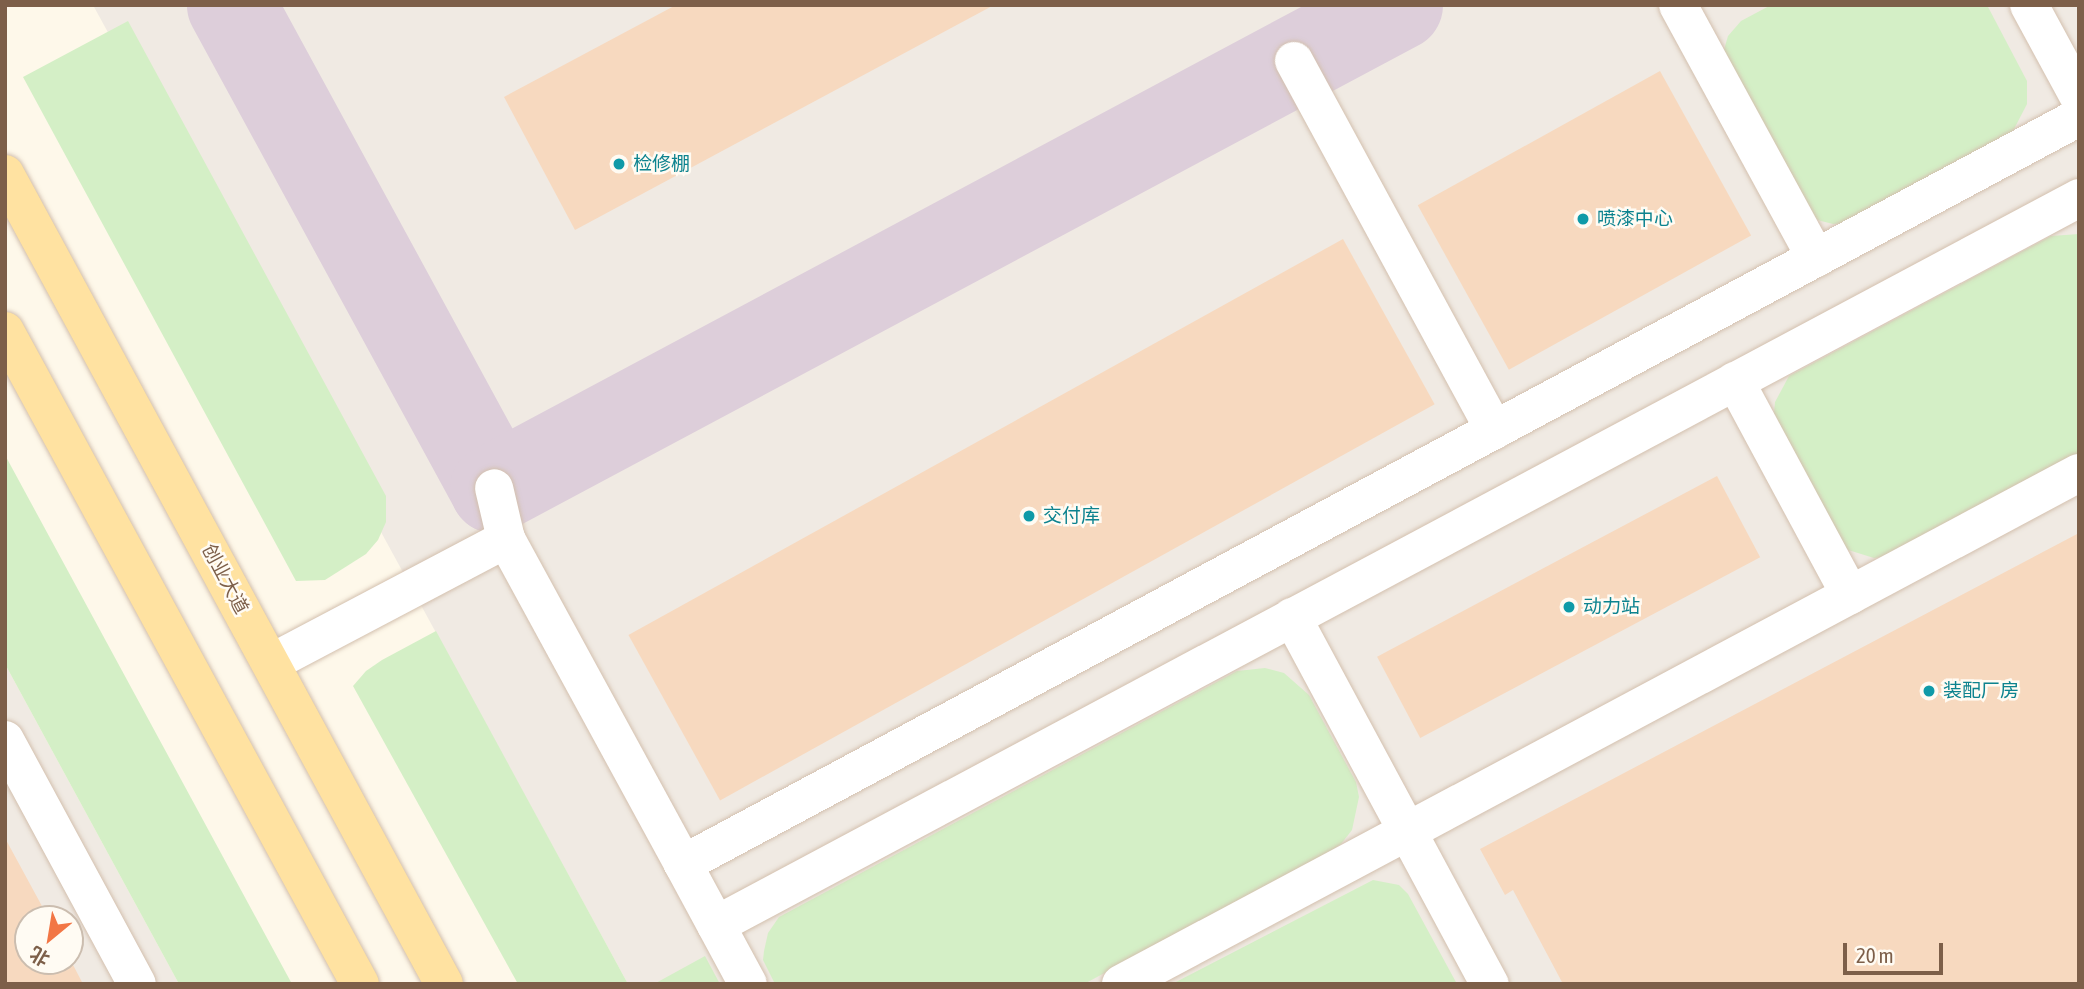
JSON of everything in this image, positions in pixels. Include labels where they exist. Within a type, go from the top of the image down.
[{"type":"main road","name":"创业大道","points":[[5,174],[444,984]]},
{"type":"main road","points":[[6,334],[359,984]]},
{"type":"lane","points":[[1678,5],[1816,258]]},
{"type":"lane","points":[[2029,5],[2079,97]]},
{"type":"lane","points":[[1294,61],[1494,430]]},
{"type":"lane","points":[[683,864],[2079,117]]},
{"type":"lane","points":[[716,925],[2079,198]]},
{"type":"lane","points":[[1735,381],[1850,595]]},
{"type":"lane","points":[[1121,984],[2079,473]]},
{"type":"lane","points":[[494,488],[506,539],[748,984]]},
{"type":"lane","points":[[271,663],[506,539]]},
{"type":"lane","points":[[1292,617],[1490,984]]},
{"type":"lane","points":[[5,740],[137,984]]},
{"type":"shaded area","points":[[93,5],[2079,5],[2079,984],[628,984]]},
{"type":"shaded area","points":[[5,664],[179,984],[5,984]]},
{"type":"green space","points":[[1771,5],[1987,5],[2027,81],[2027,104],[2013,131],[1848,223],[1833,224],[1821,221],[1811,217],[1723,53],[1728,36],[1741,21]]},
{"type":"green space","points":[[128,21],[386,496],[386,522],[378,540],[366,554],[325,580],[296,581],[23,77]]},
{"type":"green space","points":[[2079,234],[2079,453],[1888,556],[1874,558],[1845,549],[1774,413],[1775,402],[1789,376],[2051,236]]},
{"type":"green space","points":[[5,455],[292,984],[179,984],[5,664]]},
{"type":"green space","points":[[436,631],[628,984],[518,984],[353,686],[366,671],[382,660]]},
{"type":"green space","points":[[1265,668],[1284,673],[1309,695],[1356,782],[1359,797],[1352,830],[1341,844],[1325,855],[1084,984],[775,984],[763,960],[768,933],[779,917],[1237,671]]},
{"type":"green space","points":[[1373,880],[1399,885],[1408,894],[1457,984],[1172,984]]},
{"type":"green space","points":[[705,956],[720,984],[654,984]]},
{"type":"building","name":"检修棚","points":[[676,5],[994,5],[575,230],[504,97]]},
{"type":"building","name":"喷漆中心","points":[[1660,71],[1751,235],[1509,370],[1418,205]]},
{"type":"building","name":"交付库","points":[[1343,239],[1435,404],[720,800],[628,635]]},
{"type":"building","name":"动力站","points":[[1717,476],[1760,557],[1420,738],[1377,657]]},
{"type":"building","name":"装配厂房","points":[[2079,533],[2079,984],[1563,984],[1513,890],[1505,895],[1480,849]]},
{"type":"building","points":[[5,838],[41,905],[14,905],[14,975],[78,975],[83,984],[5,984]]},
{"type":"taxiway","points":[[231,5],[494,488],[1398,5]]},
{"type":"place","name":"检修棚","points":[[619,164]]},
{"type":"place","name":"喷漆中心","points":[[1583,219]]},
{"type":"place","name":"交付库","points":[[1029,516]]},
{"type":"place","name":"动力站","points":[[1569,607]]},
{"type":"place","name":"装配厂房","points":[[1929,691]]}]
